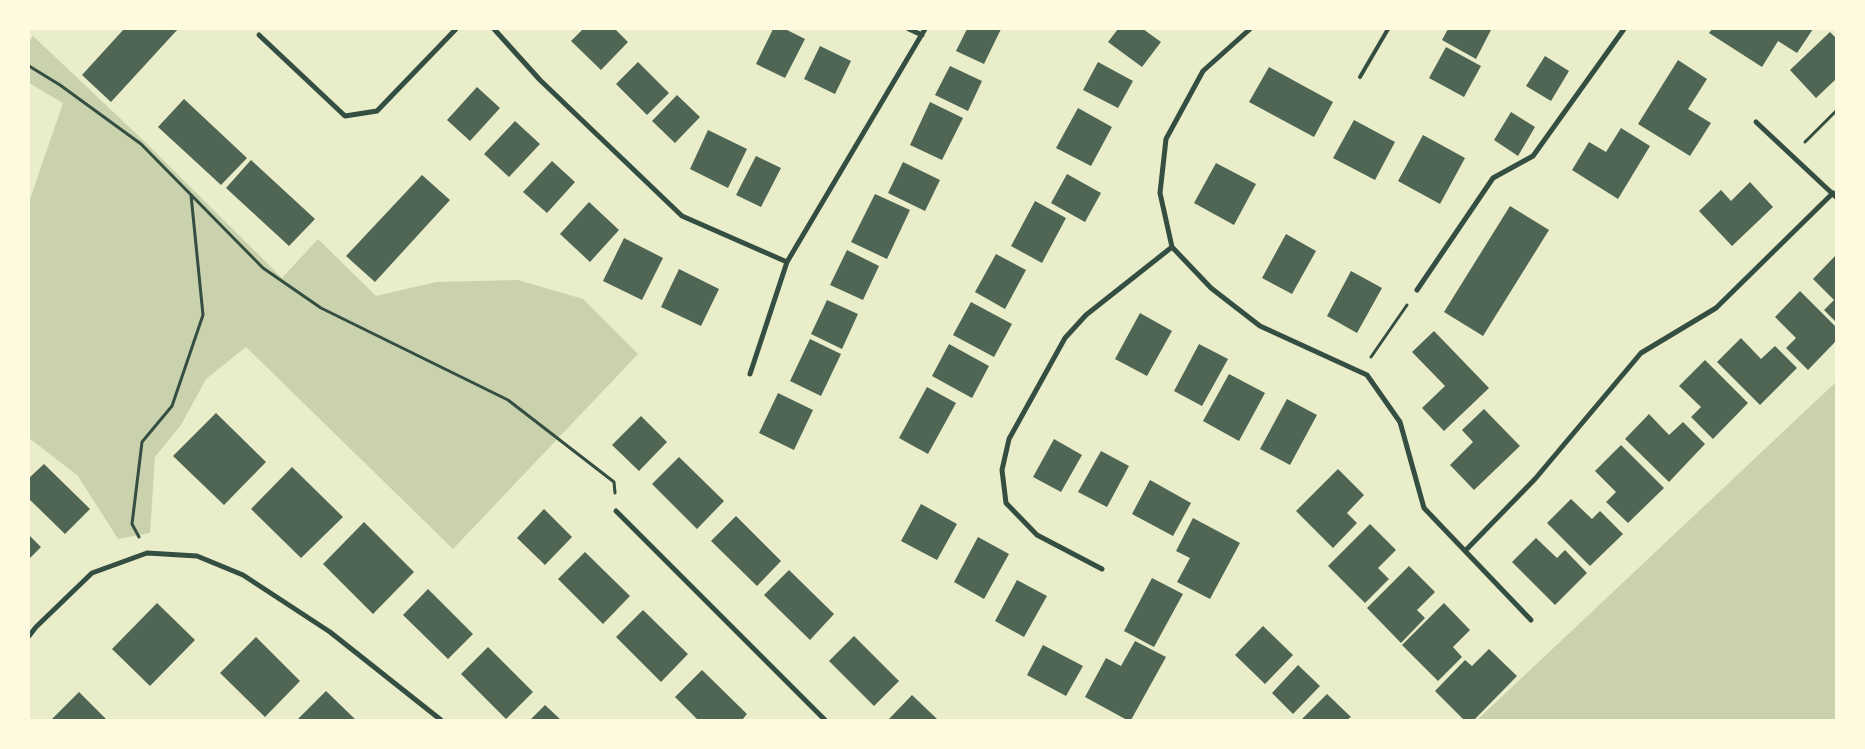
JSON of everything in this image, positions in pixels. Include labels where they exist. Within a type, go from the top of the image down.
[{"type":"street","points":[[259,35],[345,116],[377,112],[456,29]]},
{"type":"street","points":[[494,29],[540,80],[682,216],[788,262]]},
{"type":"street","points":[[909,29],[922,35]]},
{"type":"street","points":[[750,374],[788,262],[925,29]]},
{"type":"street","points":[[1250,29],[1203,71],[1166,138],[1160,194],[1172,247],[1211,288],[1260,326],[1367,375],[1400,422],[1424,508],[1532,620]]},
{"type":"street","points":[[1417,290],[1493,178],[1533,156],[1624,29]]},
{"type":"street","points":[[1465,552],[1535,479],[1641,354],[1716,308],[1835,195],[1756,122]]},
{"type":"street","points":[[1102,569],[1037,535],[1006,503],[1002,470],[1009,439],[1065,338],[1086,315],[1172,247]]},
{"type":"street","points":[[616,511],[825,720]]},
{"type":"street","points":[[29,636],[92,573],[147,553],[197,556],[243,575],[330,632],[441,720]]},
{"type":"lane","points":[[1360,77],[1388,29]]},
{"type":"path","points":[[29,66],[60,85],[142,144],[263,268],[320,308],[508,400],[614,482],[616,511]]},
{"type":"path","points":[[1792,155],[1836,111]]},
{"type":"path","points":[[147,553],[132,524],[142,442],[172,406],[203,315],[191,195]]},
{"type":"path","points":[[1360,372],[1417,290]]},
{"type":"green space","points":[[33,36],[143,140],[282,278],[318,239],[376,296],[436,282],[518,280],[583,299],[638,354],[453,549],[246,347],[206,379],[181,425],[155,457],[150,533],[118,539],[78,476],[29,438],[29,202],[63,103],[29,83],[29,42]]},
{"type":"green space","points":[[1836,382],[1836,720],[1477,720]]},
{"type":"building","points":[[124,29],[178,29],[111,102],[82,75]]},
{"type":"building","points":[[583,29],[615,29],[628,42],[601,70],[571,41]]},
{"type":"building","points":[[773,29],[785,29],[805,39],[785,78],[756,64]]},
{"type":"building","points":[[967,29],[1001,29],[984,64],[956,51]]},
{"type":"building","points":[[1118,29],[1143,29],[1161,42],[1142,67],[1108,42]]},
{"type":"building","points":[[1448,29],[1491,30],[1476,59],[1442,40]]},
{"type":"building","points":[[1712,29],[1813,29],[1797,53],[1778,41],[1762,67],[1709,33]]},
{"type":"building","points":[[1830,32],[1836,38],[1836,81],[1816,98],[1790,70]]},
{"type":"building","points":[[820,46],[851,61],[835,94],[804,79]]},
{"type":"building","points":[[1446,47],[1481,66],[1464,97],[1429,78]]},
{"type":"building","points":[[1545,56],[1569,71],[1551,101],[1526,86]]},
{"type":"building","points":[[1678,60],[1707,79],[1688,109],[1711,123],[1690,156],[1638,124]]},
{"type":"building","points":[[638,62],[669,93],[647,115],[616,84]]},
{"type":"building","points":[[1098,62],[1133,81],[1118,108],[1083,90]]},
{"type":"building","points":[[950,66],[982,81],[968,111],[935,95]]},
{"type":"building","points":[[1269,67],[1333,102],[1314,137],[1249,102]]},
{"type":"building","points":[[477,87],[500,108],[470,141],[447,120]]},
{"type":"building","points":[[677,95],[700,117],[675,143],[652,121]]},
{"type":"building","points":[[184,99],[247,158],[221,185],[158,127]]},
{"type":"building","points":[[930,102],[963,118],[942,160],[910,145]]},
{"type":"building","points":[[1078,108],[1112,127],[1091,166],[1056,148]]},
{"type":"building","points":[[1511,112],[1535,127],[1518,156],[1494,140]]},
{"type":"building","points":[[1354,120],[1395,142],[1375,180],[1333,158]]},
{"type":"building","points":[[515,121],[540,144],[509,177],[484,154]]},
{"type":"building","points":[[1621,128],[1650,146],[1618,199],[1572,170],[1589,142],[1606,152]]},
{"type":"building","points":[[708,130],[747,149],[728,188],[690,169]]},
{"type":"building","points":[[1423,135],[1465,158],[1440,204],[1398,181]]},
{"type":"building","points":[[756,156],[781,168],[761,207],[736,195]]},
{"type":"building","points":[[251,160],[315,219],[289,246],[226,188]]},
{"type":"building","points":[[552,161],[575,182],[547,213],[523,192]]},
{"type":"building","points":[[903,162],[940,180],[925,211],[888,193]]},
{"type":"building","points":[[1216,163],[1256,184],[1234,225],[1194,203]]},
{"type":"building","points":[[1067,174],[1101,193],[1085,222],[1051,203]]},
{"type":"building","points":[[422,175],[450,200],[375,282],[346,256]]},
{"type":"building","points":[[1750,182],[1773,207],[1732,246],[1699,211],[1721,190],[1731,201]]},
{"type":"building","points":[[875,194],[910,210],[887,259],[851,242]]},
{"type":"building","points":[[1035,201],[1066,218],[1042,263],[1011,246]]},
{"type":"building","points":[[589,202],[619,230],[590,262],[560,234]]},
{"type":"building","points":[[1510,206],[1549,230],[1483,336],[1444,312]]},
{"type":"building","points":[[1286,234],[1316,251],[1292,294],[1262,278]]},
{"type":"building","points":[[624,238],[663,258],[642,300],[603,281]]},
{"type":"building","points":[[847,250],[879,266],[863,300],[830,285]]},
{"type":"building","points":[[996,254],[1026,270],[1005,309],[975,292]]},
{"type":"building","points":[[1836,255],[1836,322],[1824,310],[1834,300],[1813,279]]},
{"type":"building","points":[[679,269],[719,289],[701,326],[661,307]]},
{"type":"building","points":[[1351,271],[1382,288],[1357,333],[1327,316]]},
{"type":"building","points":[[1800,291],[1836,327],[1836,341],[1808,370],[1786,348],[1796,338],[1775,317]]},
{"type":"building","points":[[827,300],[858,314],[842,349],[811,334]]},
{"type":"building","points":[[971,302],[1012,324],[994,357],[953,335]]},
{"type":"building","points":[[1140,313],[1172,331],[1147,376],[1115,359]]},
{"type":"building","points":[[1434,331],[1489,388],[1444,431],[1422,408],[1445,386],[1412,352]]},
{"type":"building","points":[[1741,338],[1761,359],[1775,346],[1797,368],[1760,405],[1717,362]]},
{"type":"building","points":[[810,339],[841,354],[821,396],[790,381]]},
{"type":"building","points":[[949,344],[989,366],[972,398],[932,376]]},
{"type":"building","points":[[1199,344],[1228,359],[1202,406],[1174,391]]},
{"type":"building","points":[[1705,360],[1748,403],[1713,439],[1691,417],[1701,407],[1679,386]]},
{"type":"building","points":[[1229,374],[1265,393],[1239,441],[1203,421]]},
{"type":"building","points":[[927,387],[956,403],[928,454],[899,438]]},
{"type":"building","points":[[778,393],[813,410],[794,450],[759,433]]},
{"type":"building","points":[[1287,399],[1317,415],[1290,465],[1260,449]]},
{"type":"building","points":[[1484,409],[1520,446],[1474,490],[1450,465],[1473,442],[1462,430]]},
{"type":"building","points":[[216,413],[266,462],[224,505],[173,456]]},
{"type":"building","points":[[1649,414],[1669,435],[1683,422],[1705,444],[1669,482],[1625,439]]},
{"type":"building","points":[[641,416],[667,442],[639,471],[612,445]]},
{"type":"building","points":[[1054,439],[1082,455],[1061,492],[1033,477]]},
{"type":"building","points":[[1621,445],[1664,488],[1628,523],[1606,502],[1616,492],[1595,471]]},
{"type":"building","points":[[1101,451],[1129,466],[1107,507],[1078,492]]},
{"type":"building","points":[[679,457],[724,501],[697,529],[652,484]]},
{"type":"building","points":[[44,464],[90,509],[65,534],[29,499],[29,478]]},
{"type":"building","points":[[292,467],[343,517],[301,558],[251,509]]},
{"type":"building","points":[[1338,469],[1364,495],[1347,513],[1357,523],[1333,548],[1296,511]]},
{"type":"building","points":[[1150,480],[1191,503],[1173,536],[1132,514]]},
{"type":"building","points":[[1571,499],[1592,519],[1600,511],[1623,534],[1590,566],[1547,523]]},
{"type":"building","points":[[921,504],[957,524],[937,560],[901,541]]},
{"type":"building","points":[[544,509],[572,537],[545,565],[517,538]]},
{"type":"building","points":[[736,516],[781,561],[757,586],[711,541]]},
{"type":"building","points":[[1193,518],[1240,543],[1210,599],[1177,582],[1190,558],[1176,551]]},
{"type":"building","points":[[364,522],[414,572],[373,614],[323,564]]},
{"type":"building","points":[[1370,524],[1396,550],[1378,568],[1389,579],[1365,603],[1328,566]]},
{"type":"building","points":[[29,535],[41,547],[29,559]]},
{"type":"building","points":[[978,537],[1009,554],[984,599],[954,582]]},
{"type":"building","points":[[1536,538],[1557,558],[1565,550],[1587,573],[1555,605],[1512,562]]},
{"type":"building","points":[[585,552],[630,596],[603,624],[558,579]]},
{"type":"building","points":[[1409,566],[1435,592],[1417,610],[1425,618],[1401,643],[1367,608]]},
{"type":"building","points":[[789,570],[834,614],[810,640],[764,595]]},
{"type":"building","points":[[1152,578],[1183,594],[1154,647],[1124,631]]},
{"type":"building","points":[[1017,580],[1047,596],[1024,637],[995,621]]},
{"type":"building","points":[[428,589],[473,634],[448,659],[403,615]]},
{"type":"building","points":[[157,603],[195,640],[150,686],[112,649]]},
{"type":"building","points":[[1444,603],[1470,630],[1453,647],[1462,657],[1438,681],[1402,645]]},
{"type":"building","points":[[643,610],[688,654],[661,682],[616,637]]},
{"type":"building","points":[[1263,626],[1293,655],[1265,684],[1235,655]]},
{"type":"building","points":[[854,636],[899,681],[874,706],[829,661]]},
{"type":"building","points":[[256,637],[300,681],[265,717],[220,673]]},
{"type":"building","points":[[1135,641],[1166,657],[1131,720],[1127,720],[1085,697],[1106,658],[1121,666]]},
{"type":"building","points":[[1043,645],[1083,666],[1066,696],[1027,675]]},
{"type":"building","points":[[488,647],[533,692],[506,719],[461,674]]},
{"type":"building","points":[[1489,649],[1517,676],[1474,720],[1464,720],[1435,691],[1465,660],[1472,666]]},
{"type":"building","points":[[1298,665],[1320,686],[1293,714],[1272,693]]},
{"type":"building","points":[[702,670],[747,714],[742,720],[698,720],[675,697]]},
{"type":"building","points":[[326,691],[356,720],[297,720]]},
{"type":"building","points":[[79,692],[107,720],[51,720]]},
{"type":"building","points":[[1327,694],[1351,717],[1347,720],[1301,720]]},
{"type":"building","points":[[912,695],[935,717],[938,720],[888,720]]},
{"type":"building","points":[[545,705],[561,720],[530,720]]}]
